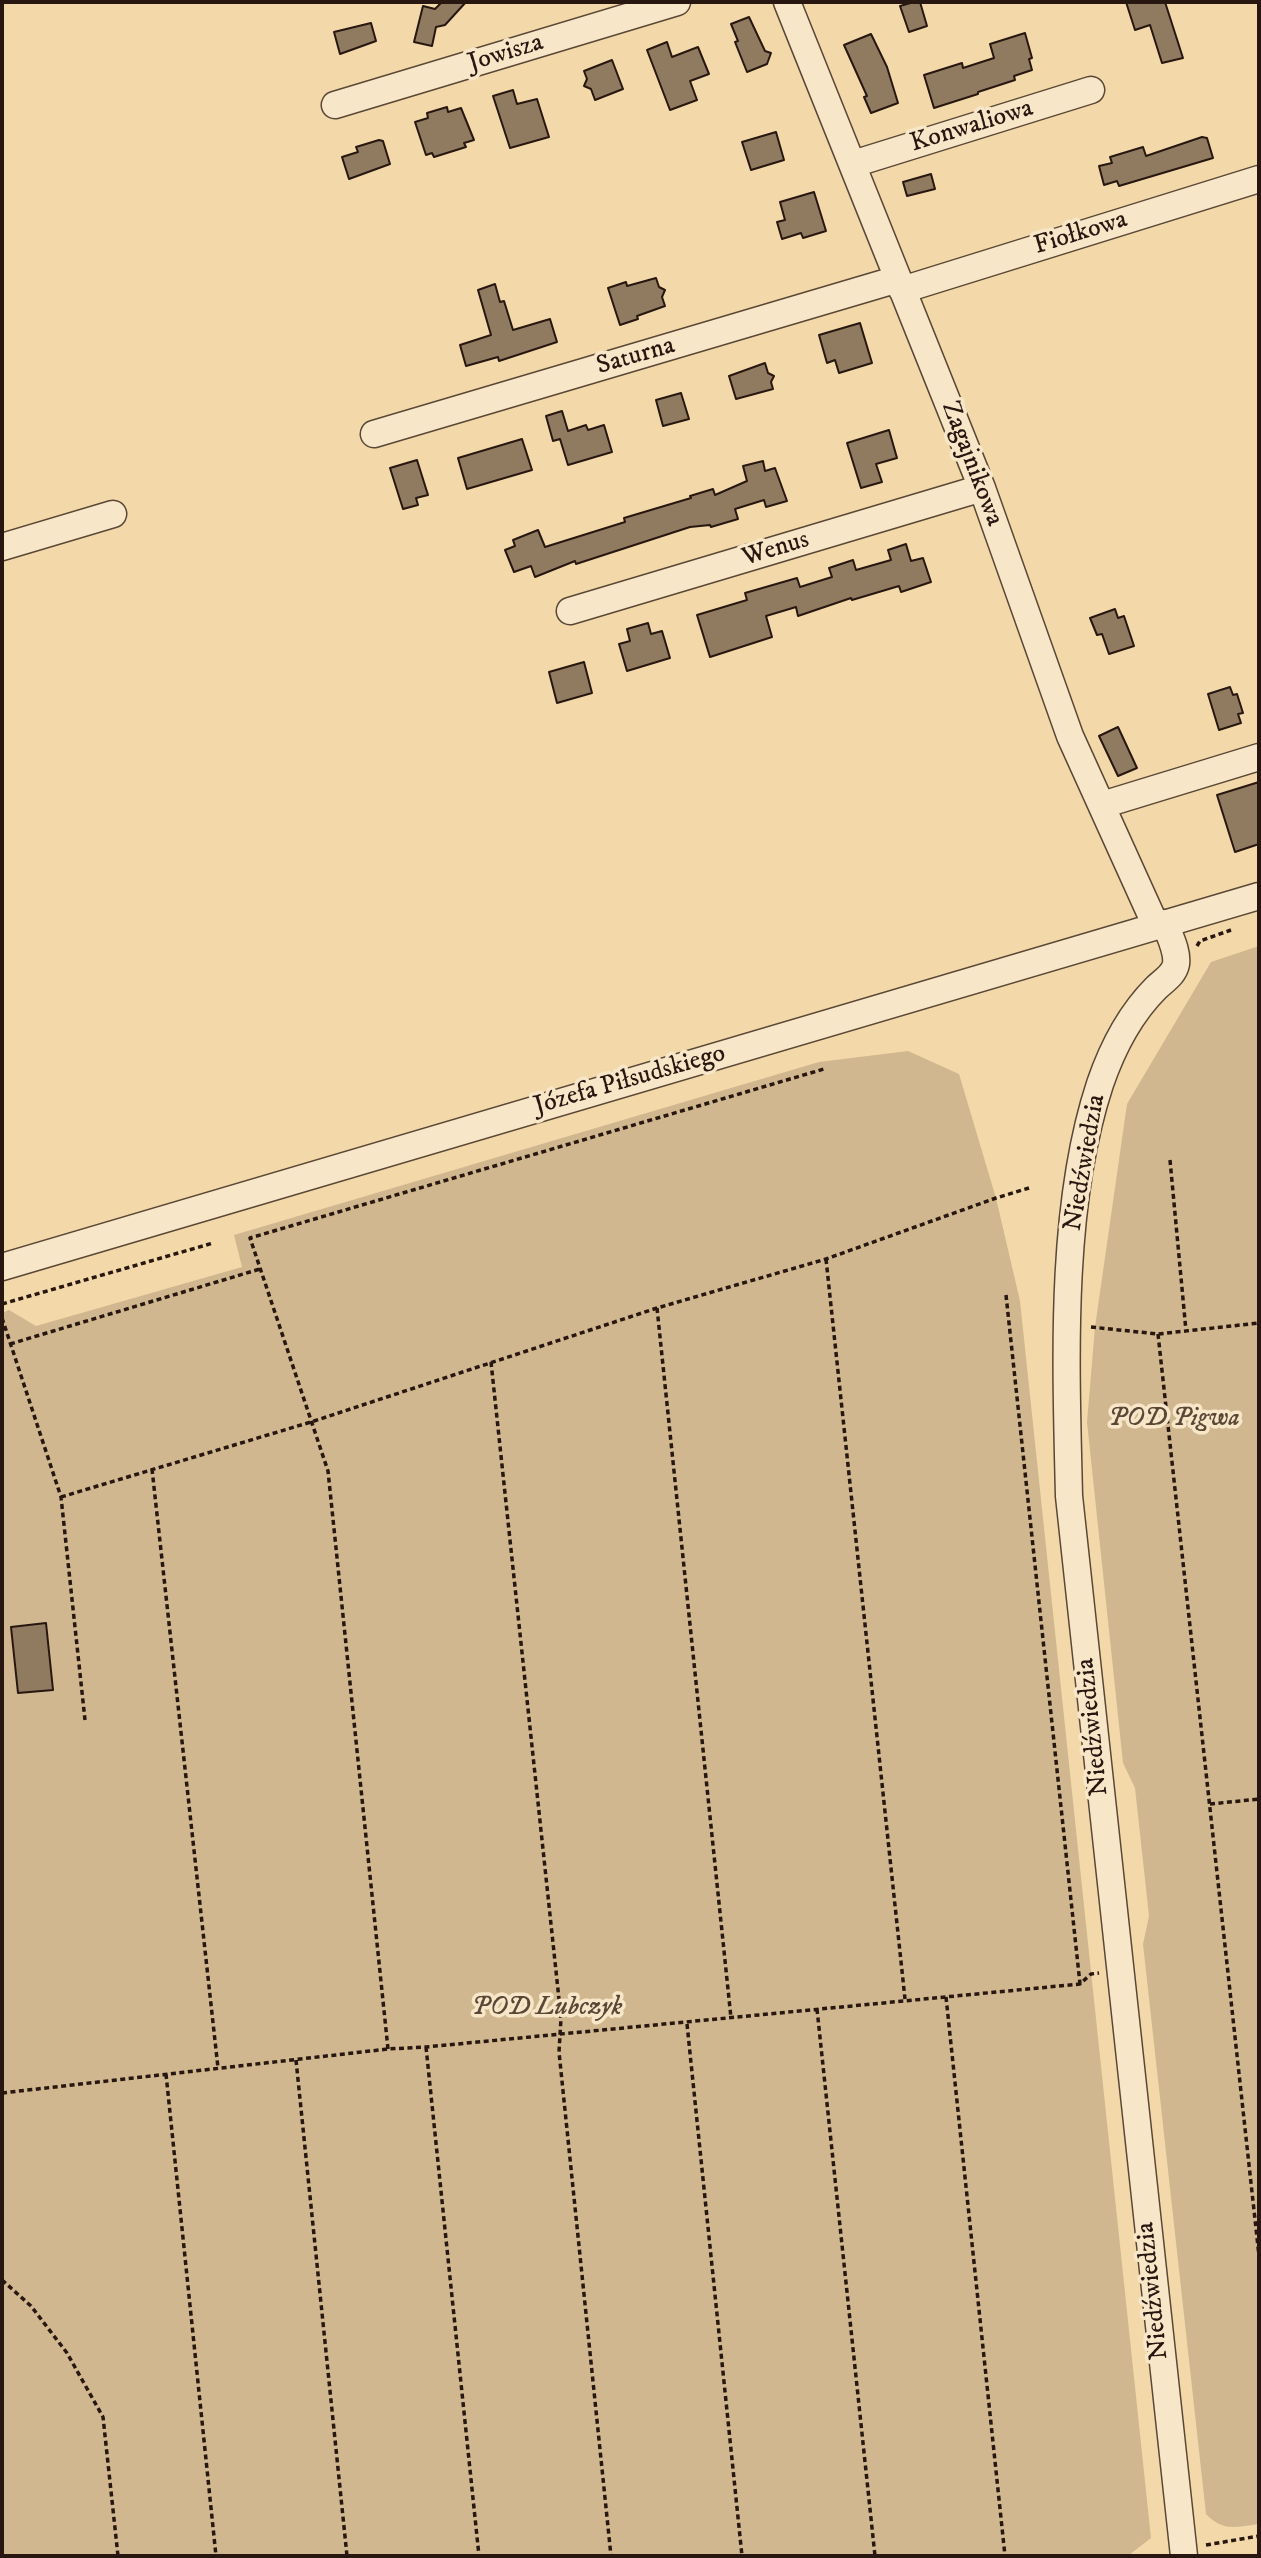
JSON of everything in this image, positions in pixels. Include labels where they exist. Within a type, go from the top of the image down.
[{"type":"street","name":"Jowisza","points":[[335,105],[677,2]]},
{"type":"street","name":"Zagajnikowa","points":[[787,2],[982,488],[1070,736],[1160,924]]},
{"type":"street","name":"Konwaliowa","points":[[853,164],[1091,90]]},
{"type":"street","name":"Fiołkowa","points":[[900,285],[1259,179]]},
{"type":"street","name":"Saturna","points":[[374,434],[900,285]]},
{"type":"street","name":"Wenus","points":[[570,611],[982,488]]},
{"type":"street","points":[[2,547],[113,514]]},
{"type":"street","points":[[1102,805],[1259,757]]},
{"type":"street","name":"Józefa Piłsudskiego","points":[[2,1267],[1259,896]]},
{"type":"street","name":"Niedźwiedzia","points":[[1160,924],[1175,955],[1175,968],[1137,1010],[1122,1033],[1101,1083],[1081,1163],[1071,1253],[1067,1410],[1069,1496],[1183,2552]]},
{"type":"path","points":[[388,2049],[328,1471],[250,1238],[824,1069]]},
{"type":"path","points":[[1170,1160],[1186,1331]]},
{"type":"path","points":[[61,1497],[310,1422],[657,1308],[826,1259],[1029,1188]]},
{"type":"path","points":[[2,1304],[213,1243]]},
{"type":"path","points":[[826,1259],[905,1999]]},
{"type":"path","points":[[10,1344],[260,1269]]},
{"type":"path","points":[[1006,1295],[1080,1984]]},
{"type":"path","points":[[657,1308],[732,2018]]},
{"type":"path","points":[[2,1318],[61,1497],[86,1720]]},
{"type":"path","points":[[1096,1327],[1158,1334],[1259,1322]]},
{"type":"path","points":[[1158,1334],[1259,2256]]},
{"type":"path","points":[[491,1362],[559,2005],[559,2052],[611,2556]]},
{"type":"path","points":[[152,1469],[218,2068]]},
{"type":"path","points":[[1210,1804],[1259,1799]]},
{"type":"path","points":[[2,2093],[388,2049],[687,2024],[905,1999],[1080,1984],[1091,1974]]},
{"type":"path","points":[[946,1997],[1005,2556]]},
{"type":"path","points":[[817,2009],[875,2556]]},
{"type":"path","points":[[687,2024],[742,2556]]},
{"type":"path","points":[[426,2047],[479,2556]]},
{"type":"path","points":[[296,2060],[347,2556]]},
{"type":"path","points":[[166,2074],[216,2556]]},
{"type":"path","points":[[2,2280],[31,2306],[67,2353],[103,2417],[118,2556]]},
{"type":"path","points":[[1183,2552],[1259,2536]]},
{"type":"green space","name":"POD Pigwa","points":[[1259,946],[1259,2524],[1230,2527],[1218,2524],[1206,2514],[1143,1944],[1149,1916],[1135,1788],[1123,1763],[1087,1422],[1095,1327],[1127,1104],[1211,962]]},
{"type":"green space","name":"POD Lubczyk","points":[[908,1051],[959,1074],[996,1198],[1020,1301],[1151,2538],[1129,2555],[1121,2556],[2,2556],[2,1313],[9,1310],[36,1326],[242,1267],[234,1235],[819,1062]]},
{"type":"building","points":[[442,2],[466,2],[445,25],[436,27],[432,46],[414,42],[423,6],[435,9]]},
{"type":"building","points":[[920,2],[927,26],[909,32],[900,6]]},
{"type":"building","points":[[1126,2],[1165,2],[1183,58],[1162,63],[1150,25],[1135,30]]},
{"type":"building","points":[[749,17],[765,51],[771,53],[767,64],[747,72],[731,24]]},
{"type":"building","points":[[371,23],[376,41],[340,54],[334,32]]},
{"type":"building","points":[[1025,33],[1032,58],[1029,59],[1032,70],[1014,76],[1015,80],[934,108],[924,75],[962,63],[963,68],[994,58],[990,44]]},
{"type":"building","points":[[871,34],[887,67],[898,103],[871,113],[864,97],[867,96],[844,45]]},
{"type":"building","points":[[667,42],[672,57],[698,47],[709,74],[690,81],[697,100],[670,110],[647,50]]},
{"type":"building","points":[[612,60],[623,89],[595,100],[591,89],[584,86],[587,79],[584,71]]},
{"type":"building","points":[[513,90],[517,104],[537,99],[549,137],[510,148],[493,96]]},
{"type":"building","points":[[447,107],[448,112],[461,108],[474,140],[464,143],[466,147],[434,157],[432,153],[426,155],[415,122],[428,118],[427,113]]},
{"type":"building","points":[[776,132],[784,160],[751,170],[742,142]]},
{"type":"building","points":[[1202,137],[1207,138],[1213,158],[1119,186],[1117,181],[1104,185],[1099,166],[1112,163],[1110,157],[1143,147],[1146,156]]},
{"type":"building","points":[[383,141],[390,164],[349,179],[342,157],[358,152],[356,147]]},
{"type":"building","points":[[931,174],[935,189],[907,196],[903,182]]},
{"type":"building","points":[[814,192],[826,231],[803,238],[801,233],[782,239],[777,222],[785,220],[780,202]]},
{"type":"building","points":[[656,278],[659,287],[665,290],[662,297],[665,306],[620,325],[608,288],[626,282],[627,286]]},
{"type":"building","points":[[495,284],[500,302],[504,301],[513,330],[550,319],[557,342],[499,361],[498,357],[466,366],[460,345],[491,335],[478,290]]},
{"type":"building","points":[[860,323],[872,363],[839,373],[835,360],[827,363],[819,335]]},
{"type":"building","points":[[765,363],[768,373],[774,376],[771,382],[773,389],[736,399],[729,376]]},
{"type":"building","points":[[681,393],[689,419],[663,426],[656,400]]},
{"type":"building","points":[[562,411],[568,431],[586,425],[588,430],[604,425],[612,452],[568,465],[560,439],[553,441],[546,416]]},
{"type":"building","points":[[889,430],[897,458],[876,464],[882,482],[861,488],[847,443]]},
{"type":"building","points":[[522,439],[532,470],[467,489],[458,458]]},
{"type":"building","points":[[417,460],[428,495],[416,498],[418,505],[403,509],[390,468]]},
{"type":"building","points":[[763,461],[765,471],[775,468],[787,501],[766,507],[764,500],[735,509],[738,519],[711,527],[690,527],[576,564],[575,561],[535,577],[531,566],[514,572],[505,550],[515,546],[513,540],[538,530],[545,547],[625,522],[624,518],[691,498],[690,496],[713,489],[715,495],[747,481],[743,466]]},
{"type":"building","points":[[906,544],[911,561],[923,558],[931,582],[901,592],[899,586],[852,600],[851,598],[798,616],[796,607],[766,616],[772,637],[710,657],[697,615],[747,600],[745,593],[797,578],[800,587],[832,577],[829,568],[853,560],[856,570],[891,560],[888,550]]},
{"type":"building","points":[[1115,609],[1118,618],[1124,616],[1134,646],[1109,654],[1102,634],[1097,635],[1090,618]]},
{"type":"building","points":[[648,623],[651,634],[662,631],[670,658],[627,671],[619,644],[630,641],[627,629]]},
{"type":"building","points":[[584,662],[592,693],[557,703],[549,672]]},
{"type":"building","points":[[1230,687],[1233,695],[1237,694],[1243,713],[1238,714],[1241,723],[1219,730],[1208,694]]},
{"type":"building","points":[[1118,727],[1137,768],[1118,776],[1099,736]]},
{"type":"building","points":[[1259,782],[1259,844],[1235,852],[1217,795]]},
{"type":"building","points":[[46,1623],[53,1690],[18,1693],[11,1627]]}]
